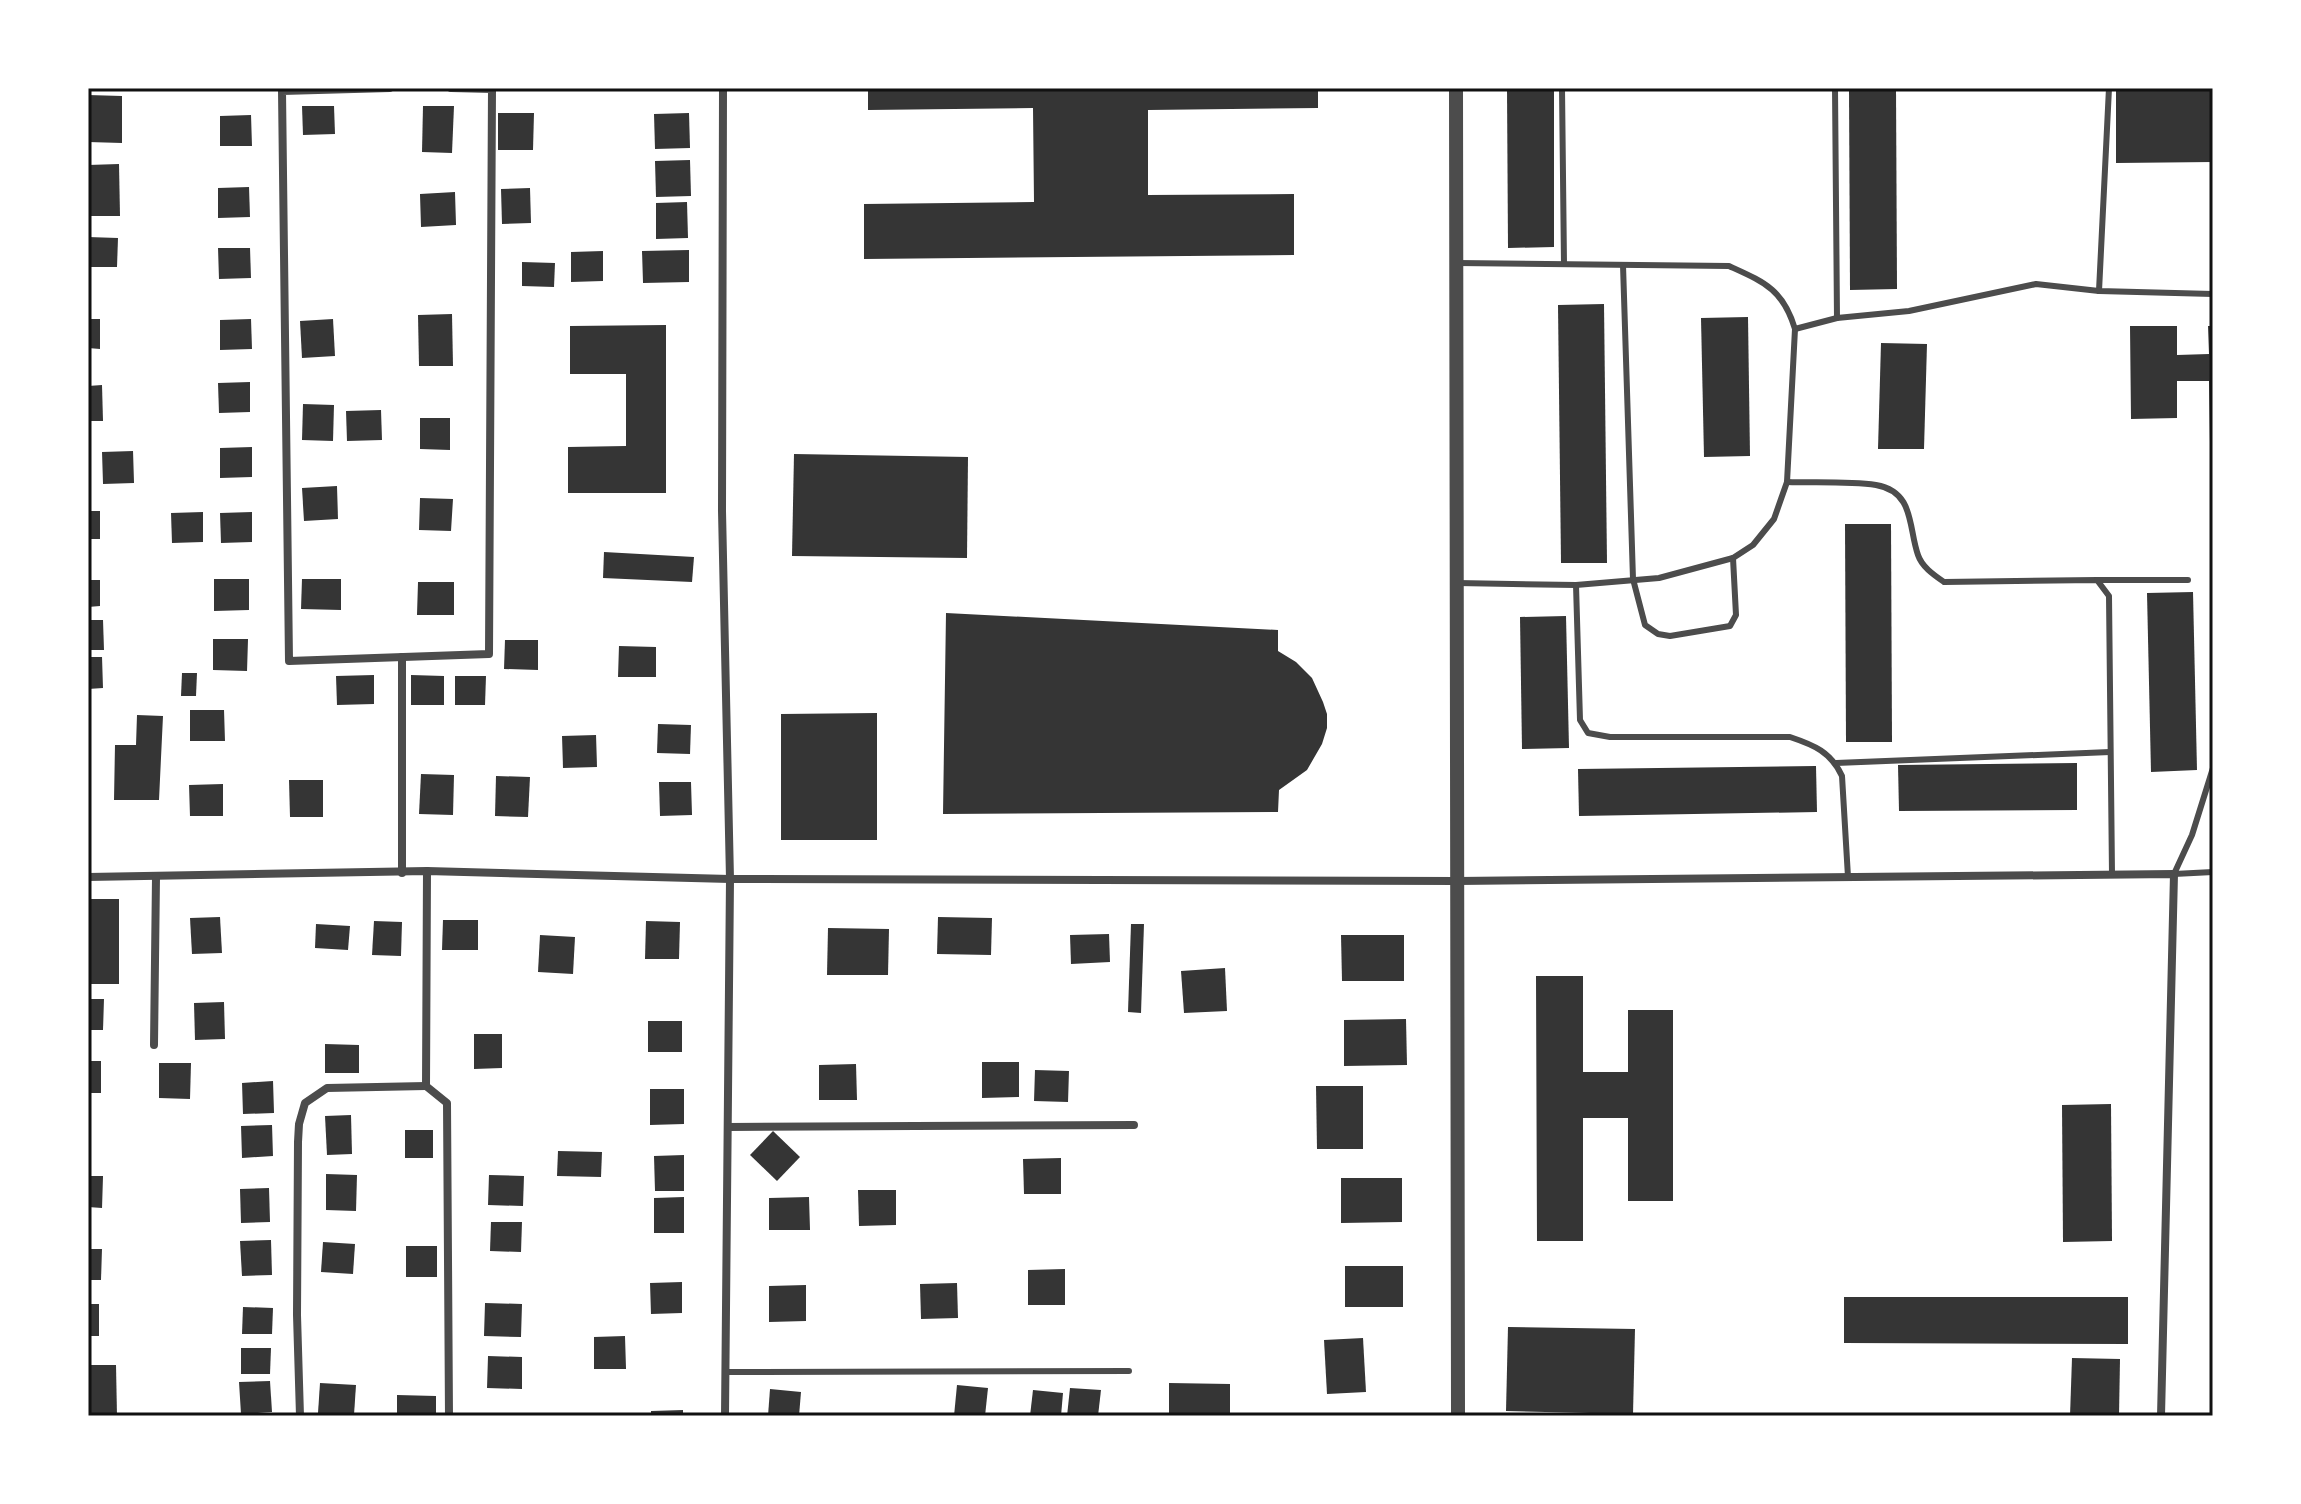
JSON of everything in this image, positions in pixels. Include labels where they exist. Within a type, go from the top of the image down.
[{"type":"street","points":[[390,88],[282,91],[289,661],[489,654],[492,89],[451,88]]},
{"type":"street","points":[[723,88],[722,511],[730,879],[725,1416]]},
{"type":"street","points":[[1456,88],[1458,1416]]},
{"type":"street","points":[[402,657],[402,873]]},
{"type":"street","points":[[426,1086],[427,871]]},
{"type":"street","points":[[88,877],[427,871],[730,879],[1458,881],[2174,874],[2161,1416]]},
{"type":"street","points":[[154,1045],[156,877]]},
{"type":"street","points":[[300,1416],[298,1142],[305,1103],[327,1088],[426,1086],[447,1103],[449,1416]]},
{"type":"street","points":[[728,1127],[1134,1125]]},
{"type":"lane","points":[[1562,88],[1564,264]]},
{"type":"lane","points":[[1835,88],[1837,318]]},
{"type":"lane","points":[[2099,291],[2109,88]]},
{"type":"lane","points":[[1457,263],[1729,266],[1765,282],[1789,308],[1795,329],[1787,482],[1774,519],[1753,545],[1733,558],[1659,578],[1576,585],[1457,583]]},
{"type":"lane","points":[[1623,265],[1633,579],[1645,625],[1658,634],[1670,636],[1730,626],[1736,615],[1733,558]]},
{"type":"lane","points":[[1795,329],[1837,318],[1909,311],[2036,284],[2099,291],[2213,294]]},
{"type":"lane","points":[[1787,482],[1878,485],[1896,493],[1908,509],[1919,557],[1931,573],[1944,582],[2188,580]]},
{"type":"lane","points":[[2097,580],[2109,596],[2112,874]]},
{"type":"lane","points":[[1576,585],[1580,720],[1588,733],[1610,737],[1790,737],[1815,745],[1836,763],[1842,776],[1848,877]]},
{"type":"lane","points":[[1836,763],[2110,752]]},
{"type":"lane","points":[[2213,768],[2192,835],[2174,874],[2213,872]]},
{"type":"lane","points":[[724,1372],[1129,1371]]},
{"type":"building","points":[[868,88],[1318,88],[1318,108],[1148,110],[1148,195],[1294,194],[1294,255],[864,259],[864,204],[1034,202],[1033,108],[868,110]]},
{"type":"building","points":[[1507,88],[1554,88],[1554,247],[1508,248]]},
{"type":"building","points":[[1849,88],[1896,88],[1897,289],[1850,290]]},
{"type":"building","points":[[2116,88],[2213,88],[2213,162],[2116,163]]},
{"type":"building","points":[[88,95],[122,96],[122,143],[88,142]]},
{"type":"building","points":[[302,106],[334,106],[335,134],[303,135]]},
{"type":"building","points":[[423,106],[454,106],[452,153],[422,152]]},
{"type":"building","points":[[498,113],[534,113],[533,150],[498,150]]},
{"type":"building","points":[[689,113],[690,148],[655,149],[654,114]]},
{"type":"building","points":[[251,115],[252,146],[220,146],[220,116]]},
{"type":"building","points":[[690,160],[691,196],[656,197],[655,161]]},
{"type":"building","points":[[119,164],[120,216],[88,216],[88,165]]},
{"type":"building","points":[[249,187],[250,217],[218,218],[218,188]]},
{"type":"building","points":[[530,188],[531,223],[502,224],[501,189]]},
{"type":"building","points":[[455,192],[456,225],[421,227],[420,194]]},
{"type":"building","points":[[687,202],[688,238],[656,239],[656,203]]},
{"type":"building","points":[[88,237],[118,238],[117,267],[88,267]]},
{"type":"building","points":[[218,248],[250,248],[251,278],[219,279]]},
{"type":"building","points":[[689,250],[689,282],[643,283],[642,251]]},
{"type":"building","points":[[603,251],[603,281],[571,282],[571,252]]},
{"type":"building","points":[[522,262],[555,263],[554,287],[522,286]]},
{"type":"building","points":[[1604,304],[1607,563],[1561,563],[1558,305]]},
{"type":"building","points":[[452,314],[453,366],[419,366],[418,315]]},
{"type":"building","points":[[1748,317],[1750,456],[1704,457],[1701,318]]},
{"type":"building","points":[[88,319],[100,319],[100,349],[88,348]]},
{"type":"building","points":[[251,319],[252,349],[220,350],[220,320]]},
{"type":"building","points":[[333,319],[335,356],[302,358],[300,321]]},
{"type":"building","points":[[666,325],[666,493],[568,493],[568,447],[626,446],[626,374],[570,374],[570,326]]},
{"type":"building","points":[[2130,326],[2177,326],[2177,355],[2209,354],[2208,326],[2213,326],[2213,442],[2210,442],[2209,381],[2177,381],[2177,418],[2131,419]]},
{"type":"building","points":[[1881,343],[1927,344],[1924,449],[1878,449]]},
{"type":"building","points":[[250,382],[250,412],[219,413],[218,383]]},
{"type":"building","points":[[102,385],[103,421],[88,421],[88,386]]},
{"type":"building","points":[[303,404],[334,405],[333,441],[302,440]]},
{"type":"building","points":[[381,410],[382,440],[347,441],[346,411]]},
{"type":"building","points":[[420,418],[450,418],[450,450],[420,449]]},
{"type":"building","points":[[252,447],[252,477],[220,478],[220,448]]},
{"type":"building","points":[[133,451],[134,483],[103,484],[102,452]]},
{"type":"building","points":[[794,454],[968,457],[967,558],[792,556]]},
{"type":"building","points":[[337,486],[338,519],[304,521],[302,488]]},
{"type":"building","points":[[420,498],[453,499],[451,531],[419,530]]},
{"type":"building","points":[[88,511],[100,511],[100,539],[88,539]]},
{"type":"building","points":[[203,512],[203,542],[172,543],[171,513]]},
{"type":"building","points":[[252,512],[252,542],[221,543],[220,513]]},
{"type":"building","points":[[1845,524],[1891,524],[1892,742],[1846,742]]},
{"type":"building","points":[[604,552],[694,557],[692,582],[603,578]]},
{"type":"building","points":[[214,579],[249,579],[249,610],[214,611]]},
{"type":"building","points":[[302,579],[341,579],[341,610],[301,609]]},
{"type":"building","points":[[88,580],[100,580],[100,606],[88,607]]},
{"type":"building","points":[[418,582],[454,582],[454,615],[417,615]]},
{"type":"building","points":[[2193,592],[2197,770],[2151,772],[2147,593]]},
{"type":"building","points":[[946,613],[1278,630],[1278,651],[1296,662],[1312,678],[1323,702],[1327,728],[1322,744],[1307,770],[1279,790],[1278,812],[943,814]]},
{"type":"building","points":[[1566,616],[1569,748],[1522,749],[1520,617]]},
{"type":"building","points":[[88,620],[103,620],[104,650],[88,650]]},
{"type":"building","points":[[213,639],[248,639],[247,671],[213,670]]},
{"type":"building","points":[[505,640],[538,640],[538,670],[504,669]]},
{"type":"building","points":[[619,646],[656,647],[656,677],[618,677]]},
{"type":"building","points":[[88,657],[102,657],[103,688],[88,689]]},
{"type":"building","points":[[182,673],[197,673],[196,696],[181,696]]},
{"type":"building","points":[[374,675],[374,704],[337,705],[336,676]]},
{"type":"building","points":[[411,675],[444,676],[444,705],[411,705]]},
{"type":"building","points":[[455,676],[486,676],[485,705],[455,705]]},
{"type":"building","points":[[190,710],[224,710],[225,741],[190,741]]},
{"type":"building","points":[[877,713],[877,840],[781,840],[781,714]]},
{"type":"building","points":[[137,715],[163,716],[159,800],[114,800],[115,745],[136,745]]},
{"type":"building","points":[[658,724],[691,725],[690,754],[657,753]]},
{"type":"building","points":[[596,735],[597,767],[563,768],[562,736]]},
{"type":"building","points":[[2077,763],[2077,810],[1899,811],[1898,765]]},
{"type":"building","points":[[1816,766],[1817,812],[1579,816],[1578,769]]},
{"type":"building","points":[[421,774],[454,775],[453,815],[419,814]]},
{"type":"building","points":[[496,776],[530,777],[528,817],[495,816]]},
{"type":"building","points":[[289,780],[323,780],[323,817],[290,817]]},
{"type":"building","points":[[659,782],[691,782],[692,815],[660,816]]},
{"type":"building","points":[[223,784],[223,816],[190,816],[189,785]]},
{"type":"building","points":[[88,899],[119,899],[119,984],[88,984]]},
{"type":"building","points":[[220,917],[222,953],[192,954],[190,918]]},
{"type":"building","points":[[938,917],[992,918],[991,955],[937,954]]},
{"type":"building","points":[[443,920],[478,920],[478,950],[442,950]]},
{"type":"building","points":[[374,921],[402,922],[401,956],[372,955]]},
{"type":"building","points":[[646,921],[680,922],[679,959],[645,959]]},
{"type":"building","points":[[316,924],[350,926],[348,950],[315,948]]},
{"type":"building","points":[[1131,924],[1144,924],[1141,1013],[1128,1012]]},
{"type":"building","points":[[828,928],[889,929],[888,975],[827,975]]},
{"type":"building","points":[[1109,934],[1110,962],[1071,964],[1070,935]]},
{"type":"building","points":[[540,935],[575,937],[573,974],[538,972]]},
{"type":"building","points":[[1341,935],[1404,935],[1404,981],[1342,981]]},
{"type":"building","points":[[1225,968],[1227,1011],[1184,1013],[1181,971]]},
{"type":"building","points":[[1536,976],[1583,976],[1583,1072],[1628,1072],[1628,1010],[1673,1010],[1673,1201],[1628,1201],[1628,1118],[1583,1118],[1583,1241],[1537,1241]]},
{"type":"building","points":[[88,999],[104,999],[103,1030],[88,1030]]},
{"type":"building","points":[[224,1002],[225,1039],[195,1040],[194,1003]]},
{"type":"building","points":[[1406,1019],[1407,1065],[1344,1066],[1344,1020]]},
{"type":"building","points":[[648,1021],[682,1021],[682,1052],[648,1052]]},
{"type":"building","points":[[474,1034],[502,1034],[502,1068],[474,1069]]},
{"type":"building","points":[[325,1044],[359,1045],[359,1073],[325,1073]]},
{"type":"building","points":[[88,1061],[101,1061],[101,1093],[88,1093]]},
{"type":"building","points":[[982,1062],[1019,1062],[1019,1097],[982,1098]]},
{"type":"building","points":[[159,1063],[191,1063],[190,1099],[159,1098]]},
{"type":"building","points":[[856,1064],[857,1100],[819,1100],[819,1065]]},
{"type":"building","points":[[1035,1070],[1069,1071],[1068,1102],[1034,1101]]},
{"type":"building","points":[[273,1081],[274,1113],[243,1114],[242,1083]]},
{"type":"building","points":[[1316,1086],[1363,1086],[1363,1149],[1317,1149]]},
{"type":"building","points":[[650,1089],[684,1089],[684,1124],[650,1125]]},
{"type":"building","points":[[2111,1104],[2112,1241],[2063,1242],[2062,1105]]},
{"type":"building","points":[[351,1115],[352,1154],[327,1155],[325,1116]]},
{"type":"building","points":[[272,1125],[273,1156],[242,1158],[241,1126]]},
{"type":"building","points":[[405,1130],[433,1130],[433,1158],[405,1158]]},
{"type":"building","points":[[773,1131],[800,1157],[777,1181],[750,1155]]},
{"type":"building","points":[[558,1151],[602,1152],[601,1177],[557,1176]]},
{"type":"building","points":[[684,1155],[684,1191],[655,1191],[654,1156]]},
{"type":"building","points":[[1061,1158],[1061,1194],[1024,1194],[1023,1159]]},
{"type":"building","points":[[326,1174],[357,1175],[356,1211],[326,1210]]},
{"type":"building","points":[[489,1175],[524,1176],[523,1206],[488,1205]]},
{"type":"building","points":[[88,1176],[103,1176],[102,1208],[88,1207]]},
{"type":"building","points":[[1341,1178],[1402,1178],[1402,1222],[1341,1223]]},
{"type":"building","points":[[269,1188],[270,1222],[241,1223],[240,1189]]},
{"type":"building","points":[[858,1190],[896,1190],[896,1225],[859,1226]]},
{"type":"building","points":[[684,1197],[684,1233],[654,1233],[654,1198]]},
{"type":"building","points":[[809,1197],[810,1230],[769,1230],[769,1198]]},
{"type":"building","points":[[491,1222],[522,1222],[521,1252],[490,1251]]},
{"type":"building","points":[[271,1240],[272,1275],[242,1276],[240,1241]]},
{"type":"building","points":[[323,1242],[355,1244],[353,1274],[321,1272]]},
{"type":"building","points":[[406,1246],[437,1246],[437,1277],[406,1277]]},
{"type":"building","points":[[88,1249],[102,1249],[101,1280],[88,1280]]},
{"type":"building","points":[[1345,1266],[1403,1266],[1403,1307],[1345,1307]]},
{"type":"building","points":[[1065,1269],[1065,1305],[1028,1305],[1028,1270]]},
{"type":"building","points":[[682,1282],[682,1313],[651,1314],[650,1283]]},
{"type":"building","points":[[957,1283],[958,1318],[921,1319],[920,1284]]},
{"type":"building","points":[[806,1285],[806,1321],[769,1322],[769,1286]]},
{"type":"building","points":[[1844,1297],[2128,1297],[2128,1344],[1844,1343]]},
{"type":"building","points":[[485,1303],[522,1304],[521,1337],[484,1336]]},
{"type":"building","points":[[88,1304],[99,1304],[99,1336],[88,1336]]},
{"type":"building","points":[[243,1307],[273,1308],[272,1334],[242,1334]]},
{"type":"building","points":[[1508,1327],[1635,1329],[1633,1414],[1506,1411]]},
{"type":"building","points":[[625,1336],[626,1369],[594,1369],[594,1337]]},
{"type":"building","points":[[1363,1338],[1366,1392],[1327,1394],[1324,1340]]},
{"type":"building","points":[[241,1348],[271,1348],[270,1374],[241,1374]]},
{"type":"building","points":[[488,1356],[522,1357],[522,1389],[487,1388]]},
{"type":"building","points":[[2072,1358],[2120,1359],[2119,1416],[2070,1416]]},
{"type":"building","points":[[88,1365],[116,1365],[117,1416],[88,1416]]},
{"type":"building","points":[[270,1381],[272,1412],[241,1414],[239,1382]]},
{"type":"building","points":[[320,1383],[356,1385],[354,1415],[318,1413]]},
{"type":"building","points":[[1169,1383],[1230,1384],[1230,1416],[1169,1416]]},
{"type":"building","points":[[957,1385],[988,1388],[985,1416],[954,1416]]},
{"type":"building","points":[[1070,1388],[1101,1390],[1098,1416],[1067,1416]]},
{"type":"building","points":[[770,1389],[801,1392],[799,1416],[768,1416]]},
{"type":"building","points":[[1033,1390],[1063,1393],[1061,1416],[1030,1416]]},
{"type":"building","points":[[397,1395],[436,1396],[436,1416],[397,1416]]},
{"type":"building","points":[[683,1410],[683,1416],[651,1416],[651,1411]]}]
